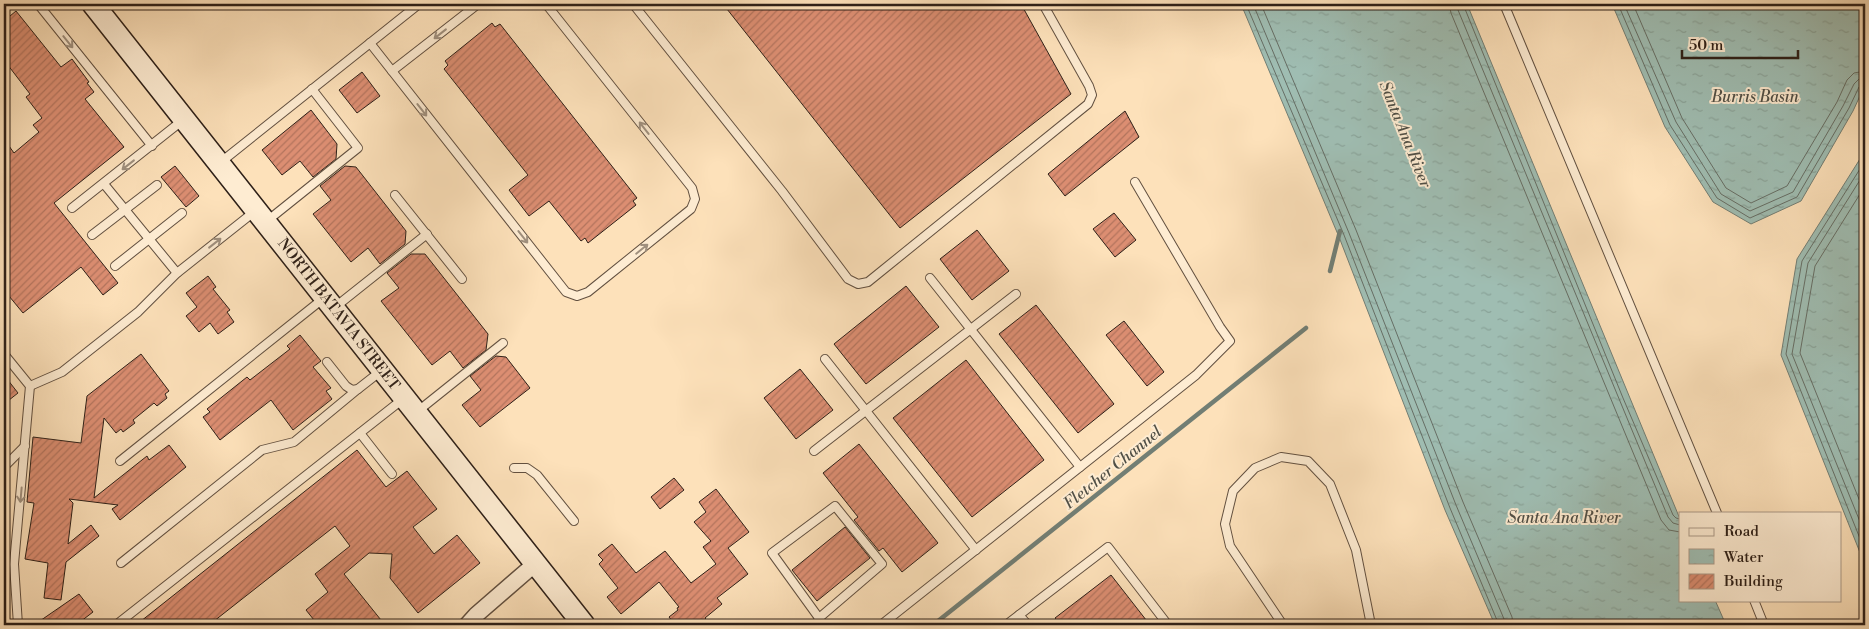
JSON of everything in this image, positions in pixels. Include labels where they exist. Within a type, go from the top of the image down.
[{"type":"main road","name":"NORTH BATAVIA STREET","points":[[93,4],[584,625]]},
{"type":"street","points":[[467,625],[476,615],[536,564]]},
{"type":"lane","points":[[38,4],[152,146]]},
{"type":"lane","points":[[219,163],[419,4]]},
{"type":"lane","points":[[392,71],[478,4]]},
{"type":"lane","points":[[370,43],[566,292],[577,296],[588,292],[691,209],[695,199],[692,188],[546,4]]},
{"type":"lane","points":[[633,4],[782,191],[848,279],[858,284],[868,282],[1088,104],[1092,95],[1089,86],[1043,4]]},
{"type":"lane","points":[[1504,4],[1717,512]]},
{"type":"lane","points":[[30,386],[62,372],[138,312],[177,273],[358,148],[312,89]]},
{"type":"lane","points":[[72,208],[184,119]]},
{"type":"lane","points":[[881,625],[1196,375],[1230,340],[1220,327],[1135,182]]},
{"type":"lane","points":[[104,184],[177,273]]},
{"type":"lane","points":[[92,235],[157,185]]},
{"type":"lane","points":[[395,195],[462,279]]},
{"type":"lane","points":[[115,266],[182,213]]},
{"type":"lane","points":[[120,461],[330,303],[427,234]]},
{"type":"lane","points":[[930,278],[1080,467]]},
{"type":"lane","points":[[814,451],[1016,294]]},
{"type":"lane","points":[[116,625],[360,433],[410,405],[503,343]]},
{"type":"lane","points":[[4,354],[30,386],[14,564],[18,625]]},
{"type":"lane","points":[[825,359],[976,550]]},
{"type":"lane","points":[[327,362],[346,386],[352,390],[358,389]]},
{"type":"lane","points":[[121,563],[262,450],[294,442],[383,370]]},
{"type":"lane","points":[[360,433],[392,474]]},
{"type":"lane","points":[[4,467],[25,446]]},
{"type":"lane","points":[[1283,625],[1230,546],[1225,524],[1233,491],[1255,468],[1281,457],[1308,461],[1330,484],[1356,550],[1371,625]]},
{"type":"lane","points":[[514,468],[527,468],[537,476],[574,521]]},
{"type":"lane","points":[[835,506],[882,564],[817,622],[772,554],[835,506]]},
{"type":"lane","points":[[1006,625],[1108,547],[1168,625]]},
{"type":"lane","points":[[1755,602],[1764,625]]},
{"type":"lane","points":[[1020,615],[1028,625]]},
{"type":"water","name":"Santa Ana River","points":[[1241,4],[1467,4],[1679,517],[1679,602],[1716,602],[1726,625],[1495,625],[1445,510],[1339,237]]},
{"type":"water","name":"Burris Basin","points":[[1612,4],[1865,4],[1865,85],[1853,111],[1801,201],[1751,224],[1713,202],[1665,127]]},
{"type":"water","points":[[1865,151],[1865,565],[1781,355],[1797,259]]},
{"type":"building","points":[[723,4],[1021,4],[1071,94],[900,228]]},
{"type":"building","points":[[16,11],[61,67],[72,59],[94,92],[85,99],[124,147],[54,203],[118,283],[103,295],[81,267],[23,313],[4,290],[4,139],[14,153],[39,132],[33,125],[42,118],[26,97],[30,94],[4,60],[4,21]]},
{"type":"building","points":[[492,23],[495,27],[500,24],[637,198],[633,201],[636,205],[588,243],[585,238],[581,241],[549,201],[529,216],[509,190],[528,175],[444,69],[448,65],[445,61]]},
{"type":"building","points":[[362,72],[380,96],[357,113],[339,90]]},
{"type":"building","points":[[311,110],[337,144],[336,159],[313,177],[300,161],[282,175],[262,150]]},
{"type":"building","points":[[1125,111],[1139,137],[1065,196],[1048,174]]},
{"type":"building","points":[[175,166],[199,196],[186,207],[161,177]]},
{"type":"building","points":[[345,166],[356,167],[406,231],[405,244],[380,264],[368,248],[351,262],[313,214],[331,200],[320,186]]},
{"type":"building","points":[[1114,213],[1136,240],[1115,257],[1093,229]]},
{"type":"building","points":[[977,230],[1009,271],[972,300],[940,259]]},
{"type":"building","points":[[411,254],[425,254],[488,334],[486,350],[463,368],[450,351],[432,365],[381,301],[399,288],[387,273]]},
{"type":"building","points":[[208,276],[216,287],[213,289],[230,310],[227,312],[234,322],[218,334],[210,323],[199,332],[186,316],[197,307],[186,293]]},
{"type":"building","points":[[906,286],[939,327],[866,384],[834,344]]},
{"type":"building","points":[[1036,305],[1114,404],[1078,433],[999,334]]},
{"type":"building","points":[[1124,321],[1164,372],[1147,386],[1106,335]]},
{"type":"building","points":[[300,335],[321,361],[313,367],[331,388],[326,391],[332,399],[293,430],[271,400],[220,440],[203,417],[210,412],[207,409],[247,377],[250,380],[290,349],[287,346]]},
{"type":"building","points":[[141,354],[169,391],[165,394],[167,398],[157,406],[154,403],[133,420],[135,423],[123,432],[121,429],[116,433],[104,418],[94,498],[147,456],[149,460],[169,445],[186,467],[120,520],[112,509],[118,505],[69,499],[73,503],[68,544],[91,525],[99,536],[66,562],[61,600],[44,598],[48,563],[25,559],[34,503],[27,502],[33,437],[81,443],[87,396]]},
{"type":"building","points":[[496,356],[506,357],[530,388],[480,427],[462,405],[481,390],[470,376]]},
{"type":"building","points":[[966,360],[1044,460],[972,517],[893,418]]},
{"type":"building","points":[[800,369],[833,410],[796,439],[764,398]]},
{"type":"building","points":[[4,375],[18,393],[4,404]]},
{"type":"building","points":[[859,444],[938,543],[902,572],[883,548],[879,551],[854,520],[858,517],[823,473]]},
{"type":"building","points":[[357,450],[386,487],[407,471],[437,509],[413,527],[434,554],[457,535],[480,563],[418,613],[390,578],[392,554],[369,553],[344,574],[385,625],[318,625],[306,610],[328,592],[315,574],[350,546],[335,526],[209,625],[136,625]]},
{"type":"building","points":[[674,478],[684,490],[660,509],[651,497]]},
{"type":"building","points":[[716,489],[749,532],[728,548],[748,574],[717,598],[722,604],[705,618],[711,625],[675,625],[669,617],[679,607],[659,582],[621,614],[607,597],[618,588],[599,564],[603,560],[598,555],[612,544],[636,573],[665,551],[691,583],[716,564],[703,547],[711,541],[694,522],[706,512],[699,502]]},
{"type":"building","points":[[845,527],[870,558],[817,601],[792,570]]},
{"type":"building","points":[[1111,575],[1150,625],[1061,625],[1055,618]]},
{"type":"building","points":[[79,594],[93,612],[76,625],[34,625]]},
{"type":"waterway","points":[[1330,271],[1340,231]]},
{"type":"waterway","name":"Fletcher Channel","points":[[933,625],[1306,328]]}]
